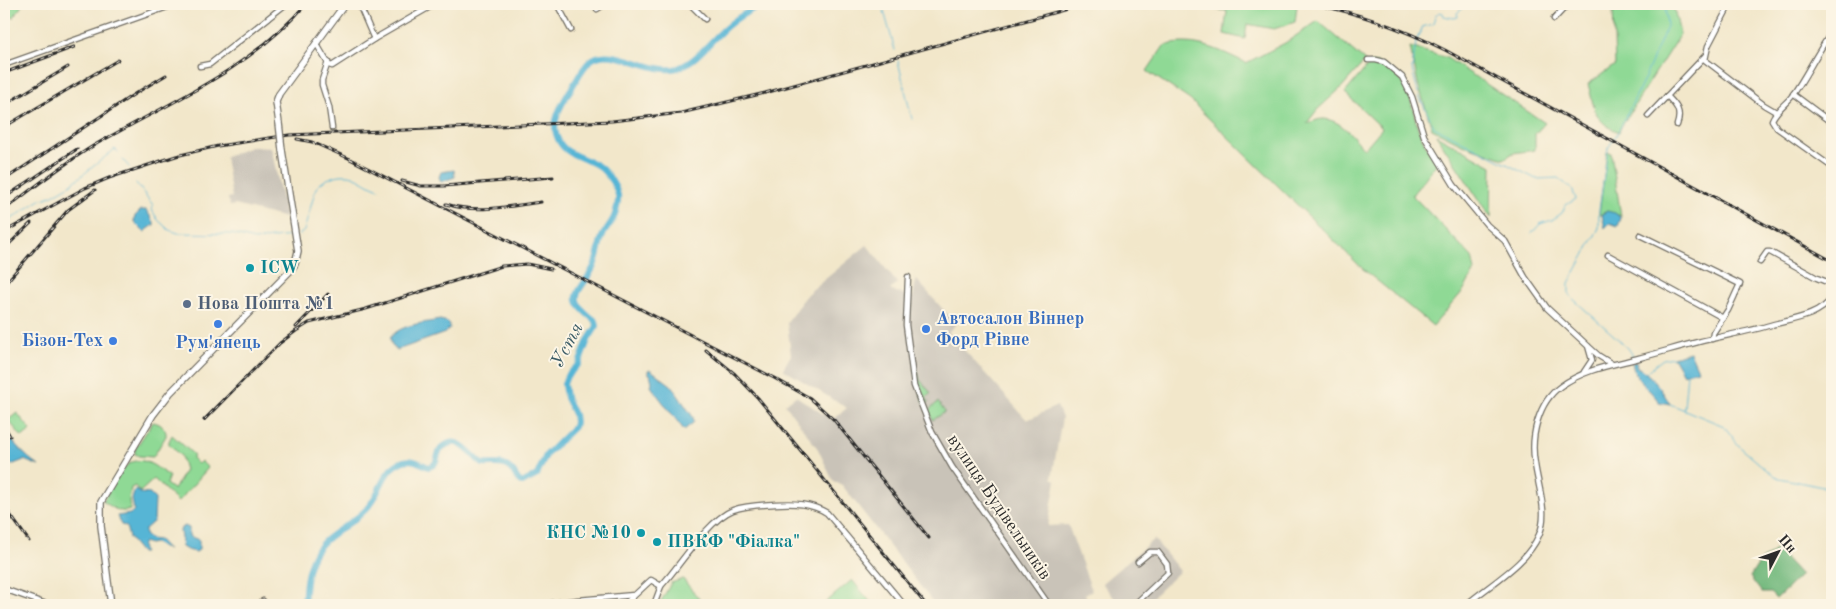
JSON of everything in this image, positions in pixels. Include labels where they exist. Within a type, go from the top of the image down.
[{"type":"main road","points":[[111,605],[100,512],[104,494],[153,415],[170,393],[295,264],[298,251],[276,102],[279,94],[345,4]]},
{"type":"street","points":[[4,65],[176,4]]},
{"type":"street","points":[[200,66],[210,64],[286,4]]},
{"type":"street","points":[[359,4],[374,39]]},
{"type":"street","points":[[316,43],[332,66],[434,4]]},
{"type":"street","points":[[557,4],[571,30]]},
{"type":"street","points":[[597,9],[605,4]]},
{"type":"street","points":[[690,4],[704,19]]},
{"type":"street","points":[[1554,19],[1568,4]]},
{"type":"street","points":[[1648,116],[1705,56],[1708,46],[1730,4]]},
{"type":"street","points":[[1832,32],[1818,50],[1793,94],[1776,112],[1772,120],[1774,126],[1832,167]]},
{"type":"street","points":[[1705,56],[1705,60],[1764,106],[1776,112]]},
{"type":"street","points":[[1368,60],[1384,62],[1402,78],[1412,97],[1424,136],[1454,185],[1486,225],[1505,240],[1525,278],[1547,308],[1599,356],[1612,364]]},
{"type":"street","points":[[328,62],[322,85],[329,107],[332,128]]},
{"type":"street","points":[[1793,94],[1832,123]]},
{"type":"street","points":[[1667,96],[1677,106],[1679,111],[1680,118],[1677,125]]},
{"type":"street","points":[[1640,235],[1740,284],[1713,333],[1712,339]]},
{"type":"street","points":[[1760,262],[1767,252],[1770,252],[1817,278],[1832,284]]},
{"type":"street","points":[[1608,255],[1722,318]]},
{"type":"street","name":"вулиця Будівельників","points":[[908,277],[906,325],[913,378],[932,432],[952,467],[1049,605]]},
{"type":"street","points":[[1466,605],[1516,565],[1538,536],[1543,522],[1543,507],[1534,462],[1534,446],[1541,410],[1554,391],[1582,374],[1612,364],[1817,312],[1827,305],[1832,298]]},
{"type":"street","points":[[1582,374],[1592,360],[1588,346]]},
{"type":"street","points":[[654,605],[661,586],[707,531],[732,511],[754,506],[804,504],[827,513],[904,605]]},
{"type":"street","points":[[1134,605],[1168,573],[1167,564],[1158,552],[1150,552],[1138,562]]},
{"type":"street","points":[[624,605],[651,580],[661,586]]},
{"type":"street","points":[[4,589],[49,605]]},
{"type":"street","points":[[538,605],[634,595]]},
{"type":"street","points":[[258,605],[262,601]]},
{"type":"shaded area","points":[[251,147],[271,147],[286,218],[235,205],[230,206],[228,198],[232,197],[225,157]]},
{"type":"shaded area","points":[[867,245],[897,283],[890,290],[913,297],[916,279],[956,324],[948,332],[1027,420],[1057,406],[1062,418],[1052,478],[1056,480],[1048,526],[1068,525],[1092,591],[1085,594],[1090,605],[935,605],[842,485],[833,481],[818,449],[785,404],[796,396],[832,420],[847,408],[783,369],[791,355],[787,322],[807,294]]},
{"type":"shaded area","points":[[1154,539],[1180,571],[1144,605],[1120,605],[1102,583]]},
{"type":"green space","points":[[4,4],[23,4],[13,18],[4,11]]},
{"type":"green space","points":[[1185,4],[1272,4],[1297,6],[1295,22],[1274,29],[1247,24],[1245,39],[1224,34],[1227,11],[1187,6]]},
{"type":"green space","points":[[1616,4],[1673,4],[1680,34],[1619,132],[1610,128],[1596,113],[1588,84],[1615,65],[1613,9]]},
{"type":"green space","points":[[1318,21],[1365,61],[1341,88],[1317,110],[1307,123],[1319,119],[1335,122],[1341,125],[1364,149],[1382,128],[1345,93],[1370,63],[1379,64],[1388,68],[1403,83],[1421,136],[1437,163],[1412,195],[1472,257],[1475,271],[1463,291],[1433,326],[1364,270],[1190,100],[1147,71],[1164,46],[1185,43],[1206,46],[1246,63],[1285,43]]},
{"type":"green space","points":[[1410,47],[1447,58],[1545,123],[1535,134],[1535,150],[1513,153],[1504,159],[1464,145],[1432,129],[1418,84]]},
{"type":"green space","points":[[1436,135],[1492,166],[1491,218]]},
{"type":"green space","points":[[1607,152],[1611,153],[1621,216],[1607,211],[1601,215],[1599,214]]},
{"type":"green space","points":[[916,366],[920,380],[931,393],[926,398],[929,402],[927,404],[924,403],[920,392],[914,368]]},
{"type":"green space","points":[[938,402],[945,412],[933,420],[928,411]]},
{"type":"green space","points":[[17,413],[31,430],[22,437],[8,420]]},
{"type":"green space","points":[[153,422],[162,426],[166,436],[153,457],[139,456],[135,454],[135,449]]},
{"type":"green space","points":[[172,435],[194,455],[192,458],[198,464],[201,461],[208,468],[178,502],[154,479],[140,492],[135,486],[131,488],[130,510],[122,511],[113,508],[103,501],[121,472],[133,462],[149,463],[169,476],[166,484],[174,490],[185,470],[181,456],[169,444]]},
{"type":"green space","points":[[1777,549],[1801,575],[1776,599],[1770,593],[1762,593],[1750,577],[1760,561]]},
{"type":"green space","points":[[683,579],[704,605],[659,605],[671,583]]},
{"type":"green space","points":[[852,580],[873,605],[827,605],[825,603]]},
{"type":"water","points":[[454,170],[455,177],[441,182],[439,177],[441,172]]},
{"type":"water","points":[[141,210],[146,210],[154,222],[154,225],[144,232],[134,222],[135,216]]},
{"type":"water","points":[[1607,211],[1615,213],[1621,218],[1618,226],[1610,223],[1605,228],[1602,215]]},
{"type":"water","points":[[440,320],[448,322],[450,328],[445,333],[397,350],[392,346],[390,338],[394,333],[413,325]]},
{"type":"water","points":[[1690,352],[1698,370],[1683,374],[1673,357]]},
{"type":"water","points":[[1632,362],[1636,362],[1637,367],[1651,378],[1670,404],[1659,402],[1639,379],[1633,369]]},
{"type":"water","points":[[648,370],[651,370],[671,385],[693,417],[694,422],[684,430],[651,386],[652,382]]},
{"type":"water","points":[[4,429],[20,449],[39,466],[24,460],[11,465],[4,460]]},
{"type":"water","points":[[135,489],[140,493],[150,494],[155,499],[154,521],[145,529],[145,535],[150,539],[159,540],[168,550],[155,543],[149,544],[144,542],[142,546],[144,553],[141,553],[129,538],[126,526],[121,525],[117,516],[130,514],[134,510],[132,499]]},
{"type":"water","points":[[185,526],[189,528],[189,536],[199,540],[199,550],[196,552],[182,547],[180,531]]},
{"type":"waterway","name":"Устя","points":[[304,605],[308,572],[315,553],[326,539],[363,513],[373,501],[389,471],[399,463],[410,460],[428,467],[432,466],[435,464],[440,450],[449,443],[454,443],[460,444],[483,464],[507,466],[522,483],[537,475],[546,455],[574,427],[574,414],[566,398],[564,384],[567,376],[579,364],[588,340],[597,326],[596,321],[579,306],[577,294],[597,259],[602,237],[615,215],[618,197],[617,190],[612,181],[601,168],[571,153],[562,146],[555,129],[555,123],[561,107],[584,68],[598,56],[620,57],[657,68],[678,68],[692,60],[734,21],[762,4]]},
{"type":"waterway","points":[[882,4],[895,50]]},
{"type":"waterway","points":[[1467,4],[1457,13],[1458,17],[1444,16],[1443,13],[1439,12],[1435,16],[1433,24],[1422,27],[1416,42],[1412,69],[1419,96],[1434,127],[1536,179],[1558,178],[1572,189],[1576,199],[1566,205],[1562,213],[1552,220],[1540,224],[1532,233]]},
{"type":"waterway","points":[[1632,362],[1632,354],[1628,348],[1572,298],[1569,294],[1569,283],[1599,228],[1599,210],[1608,148],[1643,82],[1667,26],[1665,4]]},
{"type":"waterway","points":[[898,61],[912,119]]},
{"type":"waterway","points":[[4,224],[40,200],[70,185],[115,149],[118,152]]},
{"type":"waterway","points":[[123,160],[129,167]]},
{"type":"waterway","points":[[299,235],[304,231],[316,188],[323,181],[338,175],[348,175],[379,189]]},
{"type":"waterway","points":[[136,183],[153,205],[152,210],[158,220],[169,230],[178,233],[232,234],[254,240],[292,236]]},
{"type":"waterway","points":[[1646,372],[1663,359],[1673,357]]},
{"type":"waterway","points":[[1684,408],[1687,373]]},
{"type":"waterway","points":[[1670,404],[1724,426],[1740,447],[1775,477],[1832,489]]},
{"type":"railway","points":[[4,210],[93,146],[178,100],[233,67],[284,27],[306,4]]},
{"type":"railway","points":[[4,232],[85,188],[109,178],[176,156],[218,146],[289,135],[612,121],[681,113],[765,93],[1085,4]]},
{"type":"railway","points":[[1313,4],[1380,22],[1445,50],[1832,261]]},
{"type":"railway","points":[[4,73],[74,47]]},
{"type":"railway","points":[[4,127],[118,60]]},
{"type":"railway","points":[[4,105],[68,67]]},
{"type":"railway","points":[[4,180],[166,75]]},
{"type":"railway","points":[[297,139],[312,142],[355,161]]},
{"type":"railway","points":[[4,198],[77,149]]},
{"type":"railway","points":[[350,159],[810,398],[834,420],[929,538]]},
{"type":"railway","points":[[402,181],[421,186],[444,186],[553,177]]},
{"type":"railway","points":[[4,285],[68,210],[95,190]]},
{"type":"railway","points":[[446,204],[481,209],[541,202]]},
{"type":"railway","points":[[4,249],[31,223]]},
{"type":"railway","points":[[204,420],[280,343],[309,323],[366,309],[502,266],[527,264],[551,269]]},
{"type":"railway","points":[[296,327],[328,294]]},
{"type":"railway","points":[[706,350],[735,374],[758,398],[926,605]]},
{"type":"railway","points":[[4,426],[10,436]]},
{"type":"railway","points":[[4,506],[29,541]]},
{"type":"place","name":"ICW","points":[[250,268]]},
{"type":"place","name":"Нова Пошта №1","points":[[187,304]]},
{"type":"place","name":"Рум'янець","points":[[218,324]]},
{"type":"place","name":"Автосалон Віннер Форд Рівне","points":[[926,329]]},
{"type":"place","name":"Бізон-Тех","points":[[113,341]]},
{"type":"place","name":"КНС №10","points":[[641,533]]},
{"type":"place","name":"ПВКФ \"Фіалка\"","points":[[657,542]]}]
